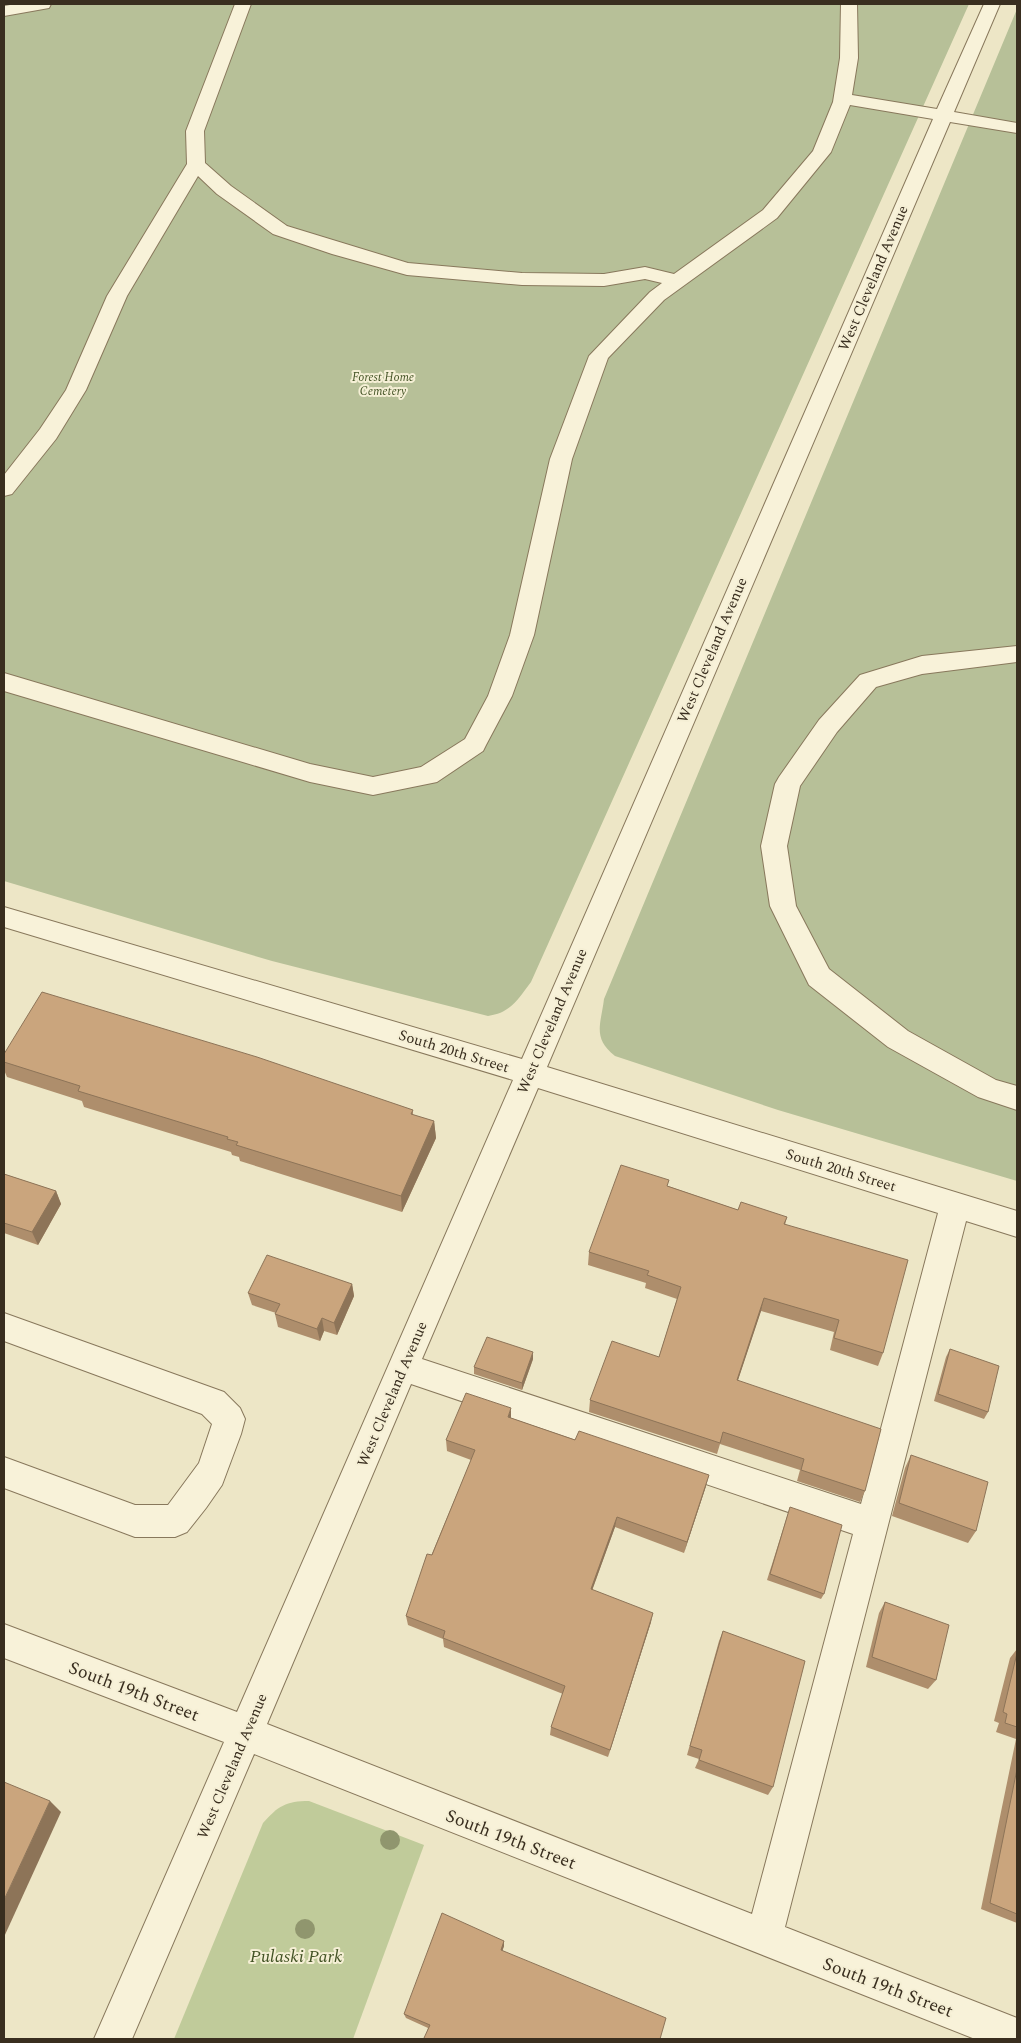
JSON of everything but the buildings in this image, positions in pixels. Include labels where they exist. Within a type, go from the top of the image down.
[{"type":"street","points":[[4,11],[43,4]]},
{"type":"street","points":[[4,489],[48,434],[76,390],[117,296],[196,164],[195,131],[243,4]]},
{"type":"street","points":[[4,682],[310,773],[373,786],[428,776],[474,745],[500,696],[522,634],[561,459],[599,356],[657,296],[770,214],[822,152],[843,98],[849,58],[849,4]]},
{"type":"street","name":"West Cleveland Avenue","points":[[113,2039],[992,4]]},
{"type":"street","points":[[843,98],[1017,128]]},
{"type":"street","points":[[196,164],[224,190],[280,230],[339,250],[407,269],[522,279],[604,280],[645,273],[678,281]]},
{"type":"street","points":[[1017,654],[922,665],[868,681],[828,726],[788,784],[774,846],[783,906],[819,977],[898,1038],[988,1089],[1017,1098]]},
{"type":"street","name":"South 20th Street","points":[[4,917],[529,1073],[1017,1224]]},
{"type":"street","points":[[764,1938],[955,1205]]},
{"type":"street","points":[[4,1327],[213,1403],[230,1419],[224,1448],[203,1486],[175,1520],[135,1521],[4,1474]]},
{"type":"street","points":[[403,1368],[872,1524]]},
{"type":"street","name":"South 19th Street","points":[[4,1641],[1017,2037]]},
{"type":"green space","name":"Forest Home Cemetery","points":[[4,4],[969,4],[531,982],[518,999],[503,1012],[488,1016],[272,961],[4,881]]},
{"type":"green space","points":[[1017,9],[1017,1181],[778,1110],[615,1056],[603,1043],[600,1023],[604,999]]},
{"type":"green space","name":"Pulaski Park","points":[[309,1801],[424,1845],[353,2039],[174,2039],[263,1823],[273,1812],[288,1803]]}]
